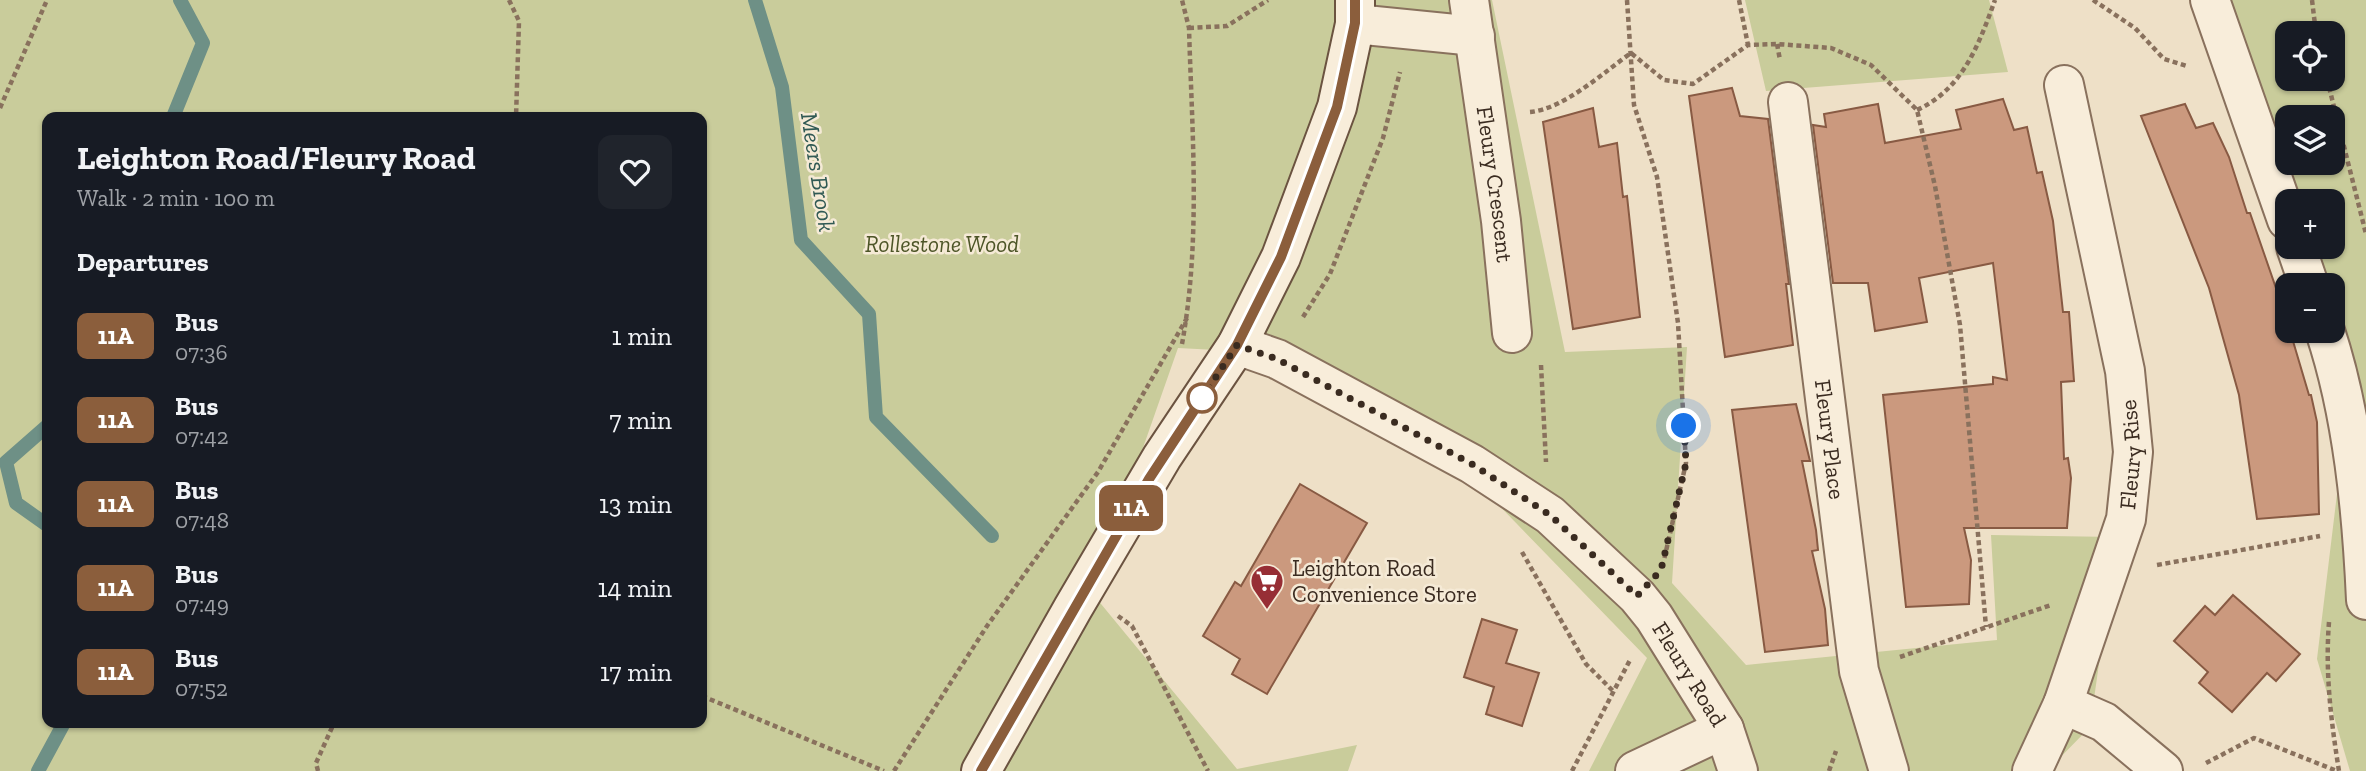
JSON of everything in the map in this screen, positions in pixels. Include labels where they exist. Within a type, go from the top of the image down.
[{"type":"street","points":[[2210,0],[2276,189]]},
{"type":"street","points":[[981,771],[1083,589],[1162,457],[1237,345],[1281,257],[1337,107],[1355,12]]},
{"type":"street","name":"Fleury Crescent","points":[[1355,12],[1412,29],[1472,18],[1501,221],[1512,333]]},
{"type":"street","name":"Fleury Rise","points":[[2032,771],[2063,704],[2126,519],[2133,452],[2125,371],[2064,85]]},
{"type":"street","name":"Fleury Place","points":[[1788,102],[1859,671],[1889,771]]},
{"type":"street","points":[[2328,343],[2352,444],[2363,528],[2348,604]]},
{"type":"street","name":"Fleury Road","points":[[1237,345],[1277,359],[1472,464],[1550,515],[1645,606],[1724,729],[1738,771]]},
{"type":"street","points":[[2063,704],[2104,722],[2182,768]]},
{"type":"street","points":[[1635,771],[1724,729]]},
{"type":"path","points":[[0,108],[47,0]]},
{"type":"path","points":[[509,0],[519,21],[516,112]]},
{"type":"path","points":[[1180,356],[1193,272],[1194,202],[1189,28],[1182,0]]},
{"type":"path","points":[[1189,28],[1227,26],[1268,0]]},
{"type":"path","points":[[1572,771],[1612,691],[1661,570],[1686,463],[1678,323],[1657,177],[1634,105],[1627,0]]},
{"type":"path","points":[[1739,0],[1748,45]]},
{"type":"path","points":[[1917,110],[1933,103],[1955,83],[1977,49],[1995,0]]},
{"type":"path","points":[[2093,0],[2135,28],[2164,59],[2195,68]]},
{"type":"path","points":[[2312,0],[2315,21]]},
{"type":"path","points":[[1277,359],[1330,274],[1383,138],[1412,29]]},
{"type":"path","points":[[1630,53],[1664,80],[1693,85],[1748,45],[1831,48],[1871,65],[1917,110],[1935,186],[1960,325],[1986,627]]},
{"type":"path","points":[[1484,116],[1542,111],[1573,94],[1630,53]]},
{"type":"path","points":[[2330,91],[2366,234]]},
{"type":"path","points":[[894,771],[987,626],[1098,472],[1187,318]]},
{"type":"path","points":[[1512,333],[1541,363],[1550,515]]},
{"type":"path","points":[[1859,671],[1986,627],[2104,580],[2363,528]]},
{"type":"path","points":[[1519,546],[1586,664],[1612,691]]},
{"type":"path","points":[[1083,589],[1132,626],[1208,771]]},
{"type":"path","points":[[2182,768],[2254,738],[2338,771],[2329,711],[2327,647],[2348,604]]},
{"type":"path","points":[[707,698],[884,771]]},
{"type":"path","points":[[318,771],[316,763],[332,728]]},
{"type":"path","points":[[1829,771],[1838,746]]},
{"type":"green space","name":"Rollestone Wood","points":[[0,0],[1492,0],[1565,352],[1687,347],[1672,583],[1746,665],[1997,640],[1991,535],[2117,537],[2090,727],[2047,771],[1589,771],[1647,658],[1484,490],[1255,352],[1178,348],[1092,593],[1237,769],[1357,745],[1348,771],[0,771]]},
{"type":"green space","points":[[1745,0],[1989,0],[2008,72],[1766,91]]},
{"type":"green space","points":[[2223,0],[2366,0],[2366,771],[2350,771],[2317,659],[2349,395],[2336,343],[2345,343],[2345,273],[2310,273],[2306,259],[2345,259],[2345,189],[2283,189],[2279,175],[2345,175],[2345,105],[2275,105],[2275,163]]},
{"type":"building","points":[[1732,88],[1740,116],[1768,119],[1789,284],[1786,284],[1793,345],[1725,357],[1689,96]]},
{"type":"building","points":[[2003,99],[2014,130],[2027,127],[2037,173],[2042,172],[2053,221],[2063,312],[2069,312],[2074,381],[2061,382],[2064,459],[2068,458],[2071,478],[2067,528],[1964,528],[1971,560],[1969,604],[1906,607],[1883,395],[1993,384],[1993,377],[2007,380],[1993,263],[1919,278],[1927,322],[1875,331],[1868,283],[1833,283],[1813,125],[1826,127],[1824,114],[1878,104],[1885,143],[1961,129],[1956,110]]},
{"type":"building","points":[[2185,104],[2196,128],[2213,123],[2229,157],[2275,285],[2275,343],[2294,343],[2311,395],[2317,422],[2319,514],[2257,519],[2239,395],[2209,288],[2141,116]]},
{"type":"building","points":[[1593,108],[1599,147],[1617,143],[1623,197],[1627,196],[1640,317],[1573,329],[1543,122]]},
{"type":"building","points":[[1796,404],[1810,461],[1802,461],[1816,530],[1818,550],[1812,551],[1825,609],[1828,645],[1765,652],[1732,410]]},
{"type":"building","name":"Leighton Road Convenience Store","points":[[1300,484],[1367,523],[1267,694],[1232,674],[1240,659],[1203,636],[1235,582],[1241,586]]},
{"type":"building","points":[[2233,595],[2300,654],[2276,681],[2267,673],[2232,712],[2199,683],[2208,672],[2174,641],[2205,606],[2215,615]]},
{"type":"building","points":[[1482,619],[1517,630],[1506,663],[1539,673],[1522,726],[1486,714],[1494,687],[1464,677]]},
{"type":"waterway","points":[[175,112],[203,43],[180,0]]},
{"type":"waterway","name":"Meers Brook","points":[[755,0],[782,87],[801,240],[869,314],[876,417],[992,536]]},
{"type":"waterway","points":[[42,430],[6,462],[16,503],[42,521]]},
{"type":"waterway","points":[[38,771],[61,728]]},
{"type":"bus line","name":"11A","points":[[981,771],[1162,457],[1237,345],[1281,257],[1337,107],[1355,23],[1355,0]]},
{"type":"place","name":"Leighton Road Convenience Store","points":[[1267,611]]},
{"type":"route","points":[[1202,398],[1237,345],[1277,359],[1472,464],[1550,515],[1637,596],[1661,570],[1686,463],[1684,426]]}]
